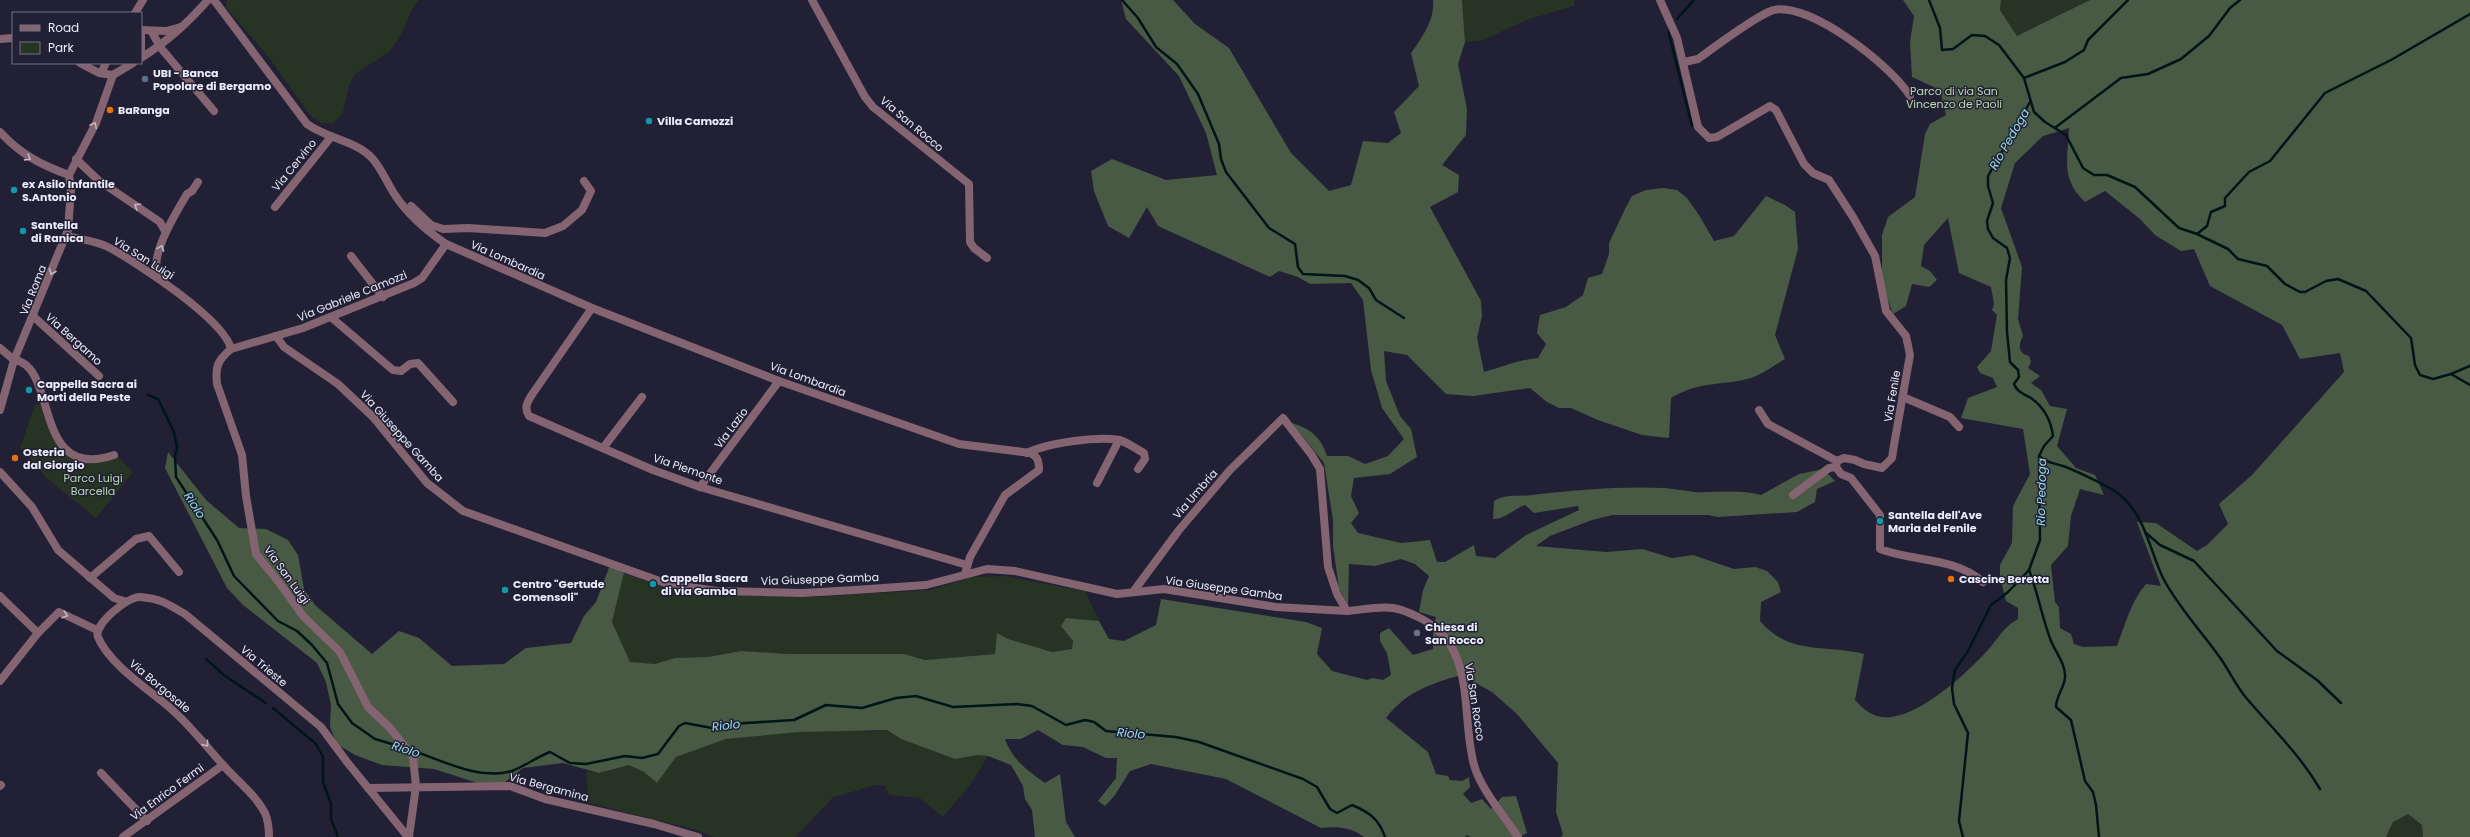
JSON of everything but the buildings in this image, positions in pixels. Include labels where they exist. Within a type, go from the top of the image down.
[{"type":"street","points":[[137,12],[143,0]]},
{"type":"street","points":[[142,57],[160,47],[187,24],[208,0]]},
{"type":"street","name":"Via Lombardia","points":[[214,0],[307,124],[319,132],[370,156],[396,197],[425,230],[446,244],[592,308],[780,381],[959,444],[1027,453]]},
{"type":"street","name":"Via San Rocco","points":[[812,0],[865,97],[873,107],[969,184],[970,242],[974,248],[987,258]]},
{"type":"street","points":[[1660,0],[1668,15],[1684,62],[1698,59],[1772,10],[1789,8],[1799,11],[1844,36],[1882,64],[1903,84],[1910,96]]},
{"type":"street","points":[[142,30],[166,32],[187,24]]},
{"type":"street","points":[[152,32],[160,47],[214,111]]},
{"type":"street","points":[[0,39],[12,38]]},
{"type":"street","name":"Via Fenile","points":[[1684,62],[1698,127],[1709,138],[1717,137],[1770,106],[1781,118],[1804,164],[1813,173],[1830,180],[1875,256],[1886,311],[1906,336],[1910,355],[1892,458],[1882,468],[1844,458],[1836,464]]},
{"type":"street","points":[[82,64],[101,73],[113,75]]},
{"type":"street","points":[[101,73],[106,64]]},
{"type":"street","points":[[0,132],[20,153],[38,164],[69,175],[96,123],[113,75],[131,64]]},
{"type":"street","name":"Via Cervino","points":[[275,207],[331,137]]},
{"type":"street","points":[[76,159],[98,180],[160,222],[165,231]]},
{"type":"street","name":"Via Roma","points":[[0,410],[14,360],[34,317],[66,236],[71,189],[69,175]]},
{"type":"street","points":[[396,197],[405,200],[431,225],[443,229],[468,228],[545,232],[563,226],[582,210],[591,190],[584,181]]},
{"type":"street","points":[[160,278],[155,271],[155,264],[165,231],[187,194],[198,182]]},
{"type":"street","name":"Via San Luigi","points":[[66,236],[107,246],[160,278],[221,330],[231,349],[218,361],[216,373],[217,384],[242,455],[246,496],[256,554],[278,581],[303,616],[340,652],[368,706],[412,755],[416,786],[409,837]]},
{"type":"street","name":"Via Gabriele Camozzi","points":[[231,349],[332,318],[383,297],[422,278],[446,244]]},
{"type":"street","points":[[351,256],[383,297]]},
{"type":"street","points":[[142,268],[155,264]]},
{"type":"street","name":"Via Piemonte","points":[[592,308],[531,396],[526,411],[529,416],[700,487],[966,569]]},
{"type":"street","name":"Via Bergamo","points":[[34,317],[99,376]]},
{"type":"street","points":[[332,318],[393,370],[401,371],[410,364],[418,363],[453,402]]},
{"type":"street","name":"Via Giuseppe Gamba","points":[[276,336],[284,347],[338,384],[373,417],[427,483],[463,510],[656,580],[717,591],[802,593],[926,585],[966,569],[987,569],[1015,571],[1116,594],[1164,589],[1276,607],[1347,611]]},
{"type":"street","points":[[0,348],[14,360],[24,362],[36,377],[49,422],[64,447],[70,453],[86,458],[105,458],[114,455]]},
{"type":"street","name":"Via Lazio","points":[[700,487],[780,381]]},
{"type":"street","points":[[603,448],[642,397]]},
{"type":"street","points":[[1903,397],[1950,417],[1959,427]]},
{"type":"street","points":[[1759,410],[1768,424],[1836,464],[1841,474],[1851,478],[1880,515],[1880,549],[1954,566],[1975,575],[1983,582]]},
{"type":"street","name":"Via Umbria","points":[[1133,592],[1179,530],[1215,488],[1283,418],[1311,454],[1320,469],[1328,567],[1337,594],[1347,611]]},
{"type":"street","points":[[1027,453],[1038,447],[1079,441],[1119,440],[1144,453],[1145,459],[1138,469]]},
{"type":"street","points":[[1097,482],[1119,440]]},
{"type":"street","points":[[966,569],[1005,495],[1039,470],[1039,462],[1036,456],[1027,453]]},
{"type":"street","points":[[1794,495],[1836,464]]},
{"type":"street","points":[[0,472],[32,507],[58,550],[114,598],[124,601],[97,630],[59,612],[38,633],[0,681]]},
{"type":"street","points":[[90,578],[136,539],[144,536],[149,536],[179,572]]},
{"type":"street","points":[[0,596],[38,633]]},
{"type":"street","name":"Via Trieste","points":[[124,601],[136,597],[160,599],[185,614],[322,727],[368,788],[409,837]]},
{"type":"street","name":"Via San Rocco","points":[[1347,611],[1390,608],[1400,609],[1425,620],[1442,632],[1454,652],[1461,669],[1474,766],[1489,794],[1518,837]]},
{"type":"street","name":"Via Borgosale","points":[[97,630],[102,644],[124,671],[188,723],[223,765],[257,801],[265,814],[269,837]]},
{"type":"street","name":"Via Enrico Fermi","points":[[123,837],[223,765]]},
{"type":"street","points":[[101,773],[147,821]]},
{"type":"street","name":"Via Bergamina","points":[[368,788],[416,786],[510,786],[545,799],[654,824],[698,837]]},
{"type":"green space","points":[[227,0],[419,0],[412,9],[401,35],[389,52],[355,74],[349,85],[343,112],[333,124],[321,123],[309,114],[270,59],[226,7]]},
{"type":"green space","name":"Parco di via San Vincenzo de Paoli","points":[[1121,0],[1173,0],[1195,24],[1229,48],[1291,153],[1329,191],[1351,185],[1363,141],[1388,143],[1401,133],[1394,112],[1419,86],[1411,53],[1430,21],[1433,0],[1462,0],[1465,42],[1458,64],[1467,109],[1466,135],[1442,165],[1459,175],[1458,192],[1430,207],[1481,301],[1482,316],[1477,338],[1484,372],[1517,362],[1538,358],[1546,344],[1537,333],[1540,315],[1566,307],[1583,295],[1588,278],[1602,274],[1609,254],[1609,243],[1632,196],[1646,190],[1663,188],[1677,190],[1687,198],[1714,241],[1734,236],[1766,196],[1785,205],[1795,212],[1798,249],[1775,335],[1785,359],[1752,378],[1700,386],[1671,398],[1669,438],[1642,435],[1598,420],[1571,408],[1559,408],[1547,402],[1530,388],[1473,396],[1446,394],[1407,355],[1384,351],[1386,381],[1400,416],[1411,429],[1417,457],[1390,474],[1354,478],[1351,496],[1359,513],[1351,523],[1358,533],[1401,543],[1430,540],[1437,562],[1445,562],[1474,545],[1476,556],[1495,558],[1526,535],[1579,510],[1578,506],[1534,513],[1525,505],[1505,516],[1493,519],[1494,501],[1503,497],[1615,488],[1665,488],[1695,492],[1745,492],[1761,495],[1799,474],[1823,469],[1835,481],[1817,489],[1815,502],[1797,512],[1718,517],[1708,515],[1612,515],[1592,520],[1550,536],[1536,546],[1606,552],[1642,549],[1672,558],[1693,555],[1734,569],[1755,567],[1767,571],[1778,582],[1781,592],[1761,602],[1760,621],[1771,632],[1783,640],[1808,647],[1864,654],[1855,700],[1865,710],[1874,715],[1891,717],[1906,713],[1937,696],[1978,661],[1991,647],[2004,629],[2018,619],[2018,608],[2006,601],[2000,577],[2000,565],[2012,543],[2013,506],[2030,474],[2023,429],[1961,418],[1968,398],[1997,387],[1993,378],[1980,373],[1977,367],[1991,351],[1997,315],[1992,310],[1994,304],[1991,287],[1959,273],[1948,218],[1924,245],[1921,266],[1930,271],[1937,280],[1929,287],[1912,284],[1906,306],[1893,314],[1882,284],[1882,235],[1888,217],[1915,197],[1925,134],[1930,124],[1946,115],[1940,90],[1912,77],[1910,42],[1914,16],[1903,0],[2001,0],[2000,10],[2017,36],[2090,0],[2470,0],[2470,837],[2423,837],[2422,825],[2408,814],[2393,822],[2386,837],[1561,837],[1563,834],[1556,812],[1558,763],[1517,714],[1492,692],[1461,675],[1439,682],[1410,695],[1386,718],[1428,752],[1436,774],[1448,776],[1450,780],[1462,781],[1469,777],[1470,787],[1463,794],[1471,803],[1482,799],[1491,809],[1502,797],[1516,796],[1527,833],[1519,837],[1470,837],[1467,835],[1465,837],[1364,837],[1349,829],[1332,827],[1321,828],[1226,779],[1151,764],[1130,771],[1115,795],[1105,806],[1098,801],[1116,778],[1117,758],[1106,758],[1083,747],[1063,745],[1038,730],[1021,739],[1005,739],[1008,747],[1016,759],[1045,783],[1060,774],[1066,822],[1075,837],[1035,837],[1032,810],[1025,799],[1023,786],[1011,765],[988,756],[978,755],[955,759],[901,739],[887,730],[800,732],[726,739],[676,757],[657,783],[644,772],[629,765],[599,773],[563,763],[523,768],[504,783],[481,784],[434,769],[382,765],[355,755],[337,744],[330,727],[331,705],[326,682],[317,663],[243,605],[227,588],[165,468],[168,452],[206,500],[239,528],[266,529],[288,540],[298,555],[304,589],[315,605],[372,654],[399,631],[419,638],[452,666],[504,664],[526,648],[571,643],[584,616],[596,602],[610,565],[624,573],[612,622],[630,662],[655,664],[675,658],[708,657],[741,651],[789,654],[904,654],[925,660],[995,654],[997,633],[1008,639],[1052,652],[1072,649],[1073,641],[1061,626],[1066,618],[1099,621],[1109,639],[1124,641],[1156,625],[1161,599],[1306,622],[1322,628],[1317,654],[1332,671],[1367,680],[1373,678],[1383,680],[1391,675],[1387,653],[1380,641],[1380,633],[1389,628],[1413,655],[1433,649],[1433,629],[1436,617],[1419,612],[1423,590],[1429,576],[1415,564],[1401,559],[1375,566],[1349,564],[1348,605],[1339,588],[1333,546],[1333,520],[1324,463],[1292,423],[1310,431],[1322,444],[1327,456],[1348,456],[1365,464],[1388,456],[1404,439],[1382,408],[1371,370],[1363,300],[1351,283],[1310,284],[1298,277],[1279,271],[1270,277],[1158,226],[1147,207],[1129,238],[1108,226],[1094,191],[1091,171],[1112,159],[1166,180],[1217,175],[1206,133],[1179,76],[1126,19]],"holes":[[[2069,128],[2067,167],[2072,185],[2085,202],[2105,191],[2140,219],[2155,235],[2181,251],[2194,249],[2210,286],[2282,325],[2300,359],[2340,353],[2344,372],[2252,475],[2219,504],[2228,524],[2207,545],[2197,551],[2156,523],[2137,522],[2161,586],[2146,584],[2136,598],[2117,646],[2083,647],[2074,644],[2071,634],[2060,628],[2059,607],[2055,602],[2051,565],[2068,546],[2071,516],[2080,489],[2104,495],[2095,475],[2076,468],[2057,446],[2067,409],[2050,406],[2041,390],[2031,383],[2040,376],[2028,368],[2031,362],[2029,356],[2025,355],[2020,348],[2020,342],[2023,336],[2018,319],[2022,267],[2001,208],[2015,163],[2043,136]]]},
{"type":"green space","points":[[1462,0],[1575,0],[1574,6],[1529,19],[1483,40],[1465,42]]},
{"type":"green space","points":[[2001,0],[2090,0],[2017,36],[2000,9]]},
{"type":"green space","name":"Parco Luigi Barcella","points":[[35,405],[41,405],[47,424],[67,454],[110,460],[118,457],[133,472],[96,518],[49,480],[20,448]]},
{"type":"green space","points":[[624,573],[665,588],[740,595],[813,597],[930,590],[972,577],[1004,576],[1085,591],[1099,621],[1066,618],[1061,626],[1073,641],[1072,649],[1052,652],[1008,639],[998,633],[995,654],[925,660],[904,654],[789,654],[741,651],[708,657],[675,658],[655,664],[630,662],[612,622]]},
{"type":"green space","points":[[856,730],[873,732],[887,730],[901,739],[955,759],[978,755],[988,756],[970,785],[943,817],[920,798],[889,795],[885,786],[876,785],[834,797],[795,837],[714,837],[700,831],[589,803],[586,771],[599,773],[629,765],[644,772],[657,783],[676,757],[726,739],[800,732]]},
{"type":"green space","points":[[2408,814],[2422,825],[2423,837],[2386,837],[2393,822]]},
{"type":"waterway","points":[[1122,0],[1138,18],[1156,47],[1177,64],[1198,94],[1219,144],[1221,159],[1226,172],[1269,228],[1295,244],[1298,267],[1303,274],[1345,276],[1358,280],[1369,288],[1376,300],[1404,318]]},
{"type":"waterway","points":[[1677,19],[1694,0]]},
{"type":"waterway","points":[[1929,0],[1940,28],[1942,50],[1953,49],[1972,35],[1985,36],[1999,45],[2024,78],[2034,112],[2045,122],[2066,135],[2083,168],[2094,175],[2107,175],[2135,187],[2179,228],[2197,234],[2228,249],[2238,259],[2267,266],[2285,284],[2300,292],[2305,292],[2326,281],[2338,279],[2366,291],[2411,338],[2415,365],[2420,375],[2433,379],[2451,374],[2470,385]]},
{"type":"waterway","points":[[2024,78],[2065,62],[2084,50],[2088,40],[2128,0]]},
{"type":"waterway","points":[[2056,127],[2121,78],[2148,74],[2181,59],[2209,36],[2230,8],[2240,0]]},
{"type":"waterway","points":[[2197,234],[2207,226],[2211,212],[2225,206],[2225,198],[2249,172],[2270,161],[2325,93],[2391,60],[2470,14]]},
{"type":"waterway","points":[[1669,27],[1669,34],[1692,126]]},
{"type":"waterway","name":"Rio Pedoga","points":[[2030,102],[1988,176],[1988,186],[1993,203],[1987,221],[1988,229],[1993,238],[2007,248],[2010,258],[2006,280],[2007,332],[2010,362],[2018,370],[2019,377],[2014,384],[2019,391],[2031,398],[2044,410],[2052,430],[2053,436],[2044,446],[2039,456],[2040,540],[2029,570],[2051,641],[2064,668],[2065,678],[2057,699],[2056,707],[2071,720],[2085,781],[2093,792],[2096,805],[2099,837]]},
{"type":"waterway","points":[[2451,374],[2470,366]]},
{"type":"waterway","name":"Riolo","points":[[148,395],[158,399],[174,432],[177,448],[175,456],[176,477],[217,540],[234,576],[278,621],[297,631],[312,645],[327,663],[338,704],[352,723],[375,739],[402,747]]},
{"type":"waterway","points":[[2039,456],[2045,461],[2066,467],[2102,484],[2116,492],[2128,503],[2141,523],[2158,568],[2169,589],[2221,659],[2244,695],[2304,765],[2320,789]]},
{"type":"waterway","points":[[2146,533],[2160,545],[2194,561],[2277,651],[2317,680],[2341,703]]},
{"type":"waterway","points":[[1963,837],[1959,821],[1968,733],[1954,704],[1952,688],[1955,670],[1968,651],[1991,605],[2008,592],[2029,570]]},
{"type":"waterway","points":[[206,659],[225,676],[266,703]]},
{"type":"waterway","name":"Riolo","points":[[411,750],[461,768],[487,773],[500,773],[517,769],[550,752],[570,763],[586,764],[625,756],[642,758],[658,754],[679,726],[685,723],[712,728],[730,724],[794,720],[826,705],[862,708],[896,698],[916,696],[953,707],[1017,704],[1032,706],[1066,725],[1085,720],[1094,722],[1106,731],[1176,737],[1199,742],[1303,779],[1317,787],[1330,809],[1337,813],[1352,805],[1368,813],[1380,825],[1385,837]]},
{"type":"waterway","points":[[273,708],[316,744],[323,757],[323,782],[331,804],[331,819],[338,837]]},
{"type":"place","name":"UBI - Banca Popolare di Bergamo","points":[[145,79]]},
{"type":"place","name":"BaRanga","points":[[110,110]]},
{"type":"place","name":"Villa Camozzi","points":[[649,121]]},
{"type":"place","name":"ex Asilo Infantile S.Antonio","points":[[14,190]]},
{"type":"place","name":"Santella di Ranica","points":[[23,231]]},
{"type":"place","name":"Cappella Sacra ai Morti della Peste","points":[[29,390]]},
{"type":"place","name":"Osteria dal Giorgio","points":[[15,458]]},
{"type":"place","name":"Santella dell'Ave Maria del Fenile","points":[[1880,521]]},
{"type":"place","name":"Cascine Beretta","points":[[1951,579]]},
{"type":"place","name":"Cappella Sacra di via Gamba","points":[[653,584]]},
{"type":"place","name":"Centro \"Gertude Comensoli\"","points":[[505,590]]},
{"type":"place","name":"Chiesa di San Rocco","points":[[1417,633]]}]
